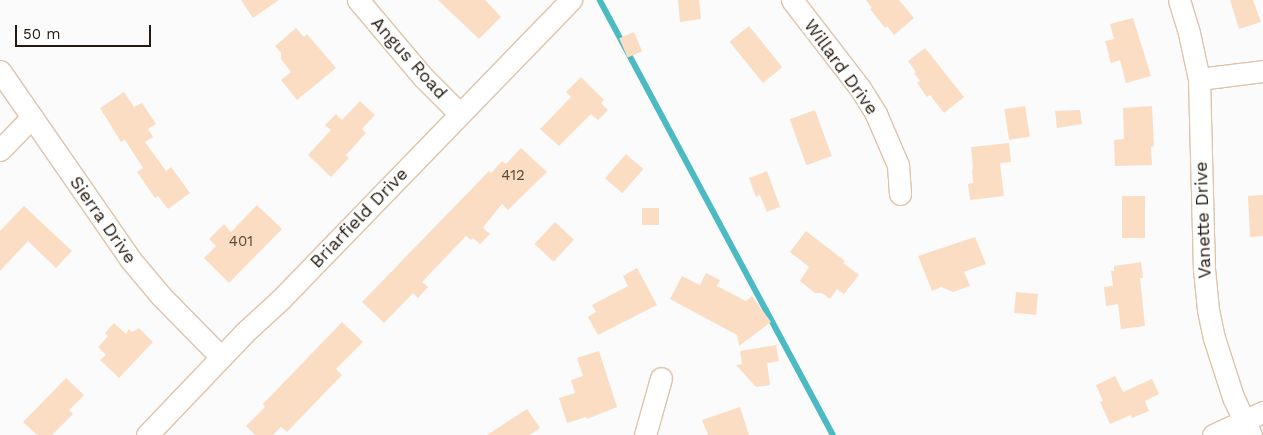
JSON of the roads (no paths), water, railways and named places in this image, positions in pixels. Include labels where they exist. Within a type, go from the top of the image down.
[{"type":"street","name":"Angus Road","points":[[358,0],[424,78],[460,114]]},
{"type":"street","name":"Briarfield Drive","points":[[147,435],[571,0]]},
{"type":"street","name":"Willard Drive","points":[[792,0],[855,81],[876,114],[898,165],[900,194]]},
{"type":"street","name":"Vanette Drive","points":[[1179,0],[1190,33],[1199,79],[1204,282],[1214,338],[1232,397],[1247,428]]},
{"type":"street","points":[[1199,79],[1263,71]]},
{"type":"street","name":"Sierra Drive","points":[[0,72],[88,202],[130,259],[162,296],[221,357]]},
{"type":"street","points":[[0,150],[32,117]]},
{"type":"street","points":[[645,435],[661,378]]},
{"type":"street","points":[[1213,435],[1247,428],[1263,412]]},
{"type":"waterway","points":[[600,0],[833,435]]}]
